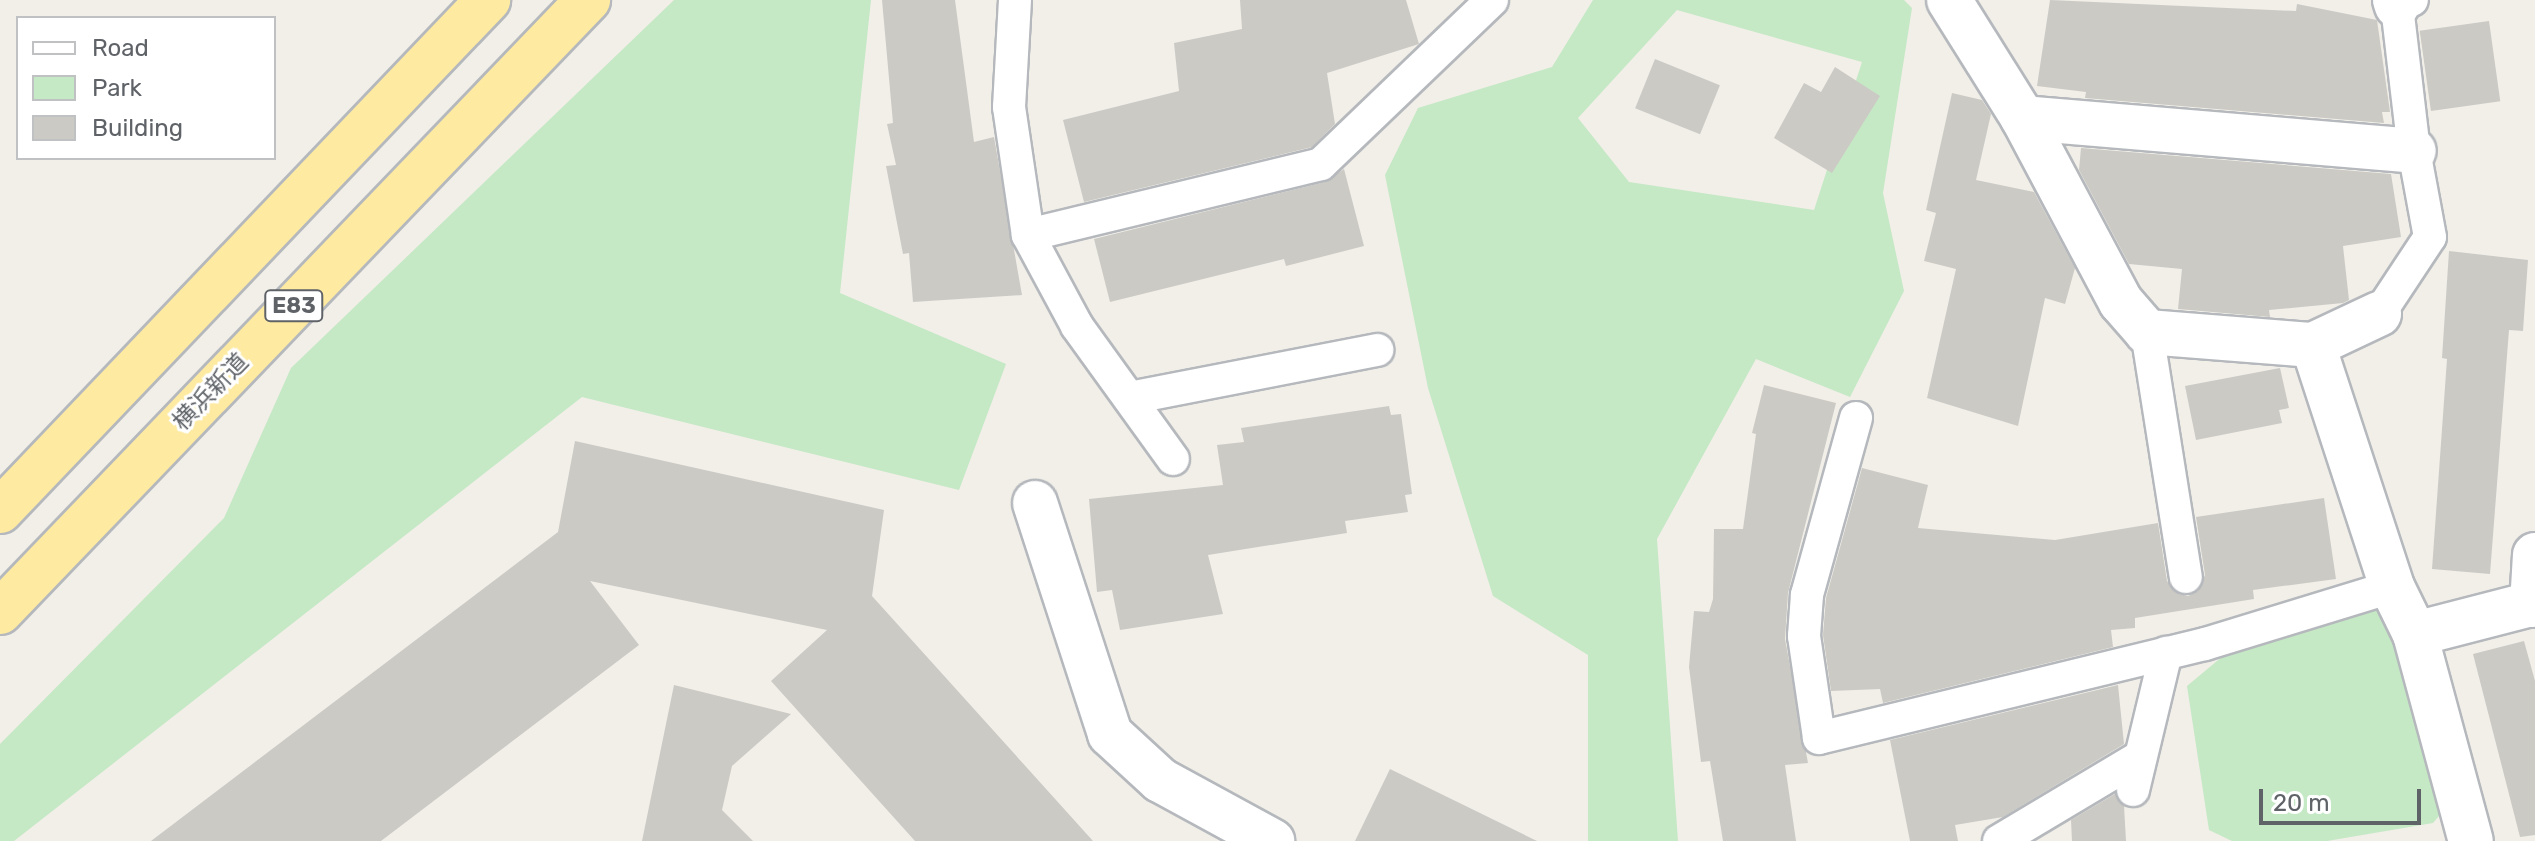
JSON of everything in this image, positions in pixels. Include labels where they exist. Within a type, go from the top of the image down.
[{"type":"highway","points":[[0,511],[488,0]]},
{"type":"highway","name":"横浜新道","points":[[0,612],[588,0]]},
{"type":"street","points":[[1949,0],[2023,118],[2121,302],[2147,332],[2313,345],[2379,314]]},
{"type":"street","points":[[2023,118],[2414,151]]},
{"type":"street","points":[[2313,345],[2392,587],[2415,634],[2471,841]]},
{"type":"street","points":[[1035,503],[1110,734],[1160,780],[1272,841]]},
{"type":"street","points":[[2415,634],[2534,604],[2535,555]]},
{"type":"lane","points":[[1015,0],[1009,107],[1028,235],[1077,326],[1173,459]]},
{"type":"lane","points":[[1028,235],[1321,164],[1492,0]]},
{"type":"lane","points":[[2379,314],[2430,237],[2414,151],[2401,2]]},
{"type":"lane","points":[[2147,332],[2186,577]]},
{"type":"lane","points":[[1130,398],[1377,350]]},
{"type":"lane","points":[[1856,418],[1807,595],[1804,636],[1819,738],[2166,653],[2392,587]]},
{"type":"lane","points":[[2133,790],[2166,653]]},
{"type":"lane","points":[[1999,841],[2140,757]]},
{"type":"green space","points":[[674,0],[871,0],[840,293],[1006,364],[959,490],[582,397],[14,841],[0,841],[0,744],[224,518],[291,368]]},
{"type":"green space","points":[[1593,0],[1904,0],[1912,8],[1883,193],[1904,291],[1850,397],[1756,359],[1657,539],[1678,841],[1588,841],[1588,655],[1493,596],[1428,388],[1385,175],[1418,108],[1552,67]],"holes":[[[1677,10],[1862,62],[1814,210],[1629,182],[1578,118]]]},
{"type":"green space","points":[[2382,607],[2407,657],[2444,810],[2433,823],[2327,841],[2232,841],[2209,830],[2187,686],[2241,641]]},
{"type":"building","points":[[882,0],[955,0],[974,142],[994,137],[1022,295],[913,302],[909,253],[903,254],[886,166],[896,165],[887,124],[893,123]]},
{"type":"building","points":[[1240,0],[1406,0],[1419,44],[1327,73],[1335,124],[1312,147],[1084,202],[1063,120],[1179,91],[1174,43],[1242,29]]},
{"type":"building","points":[[2050,0],[2296,11],[2297,4],[2377,20],[2390,112],[2382,112],[2384,123],[2085,98],[2086,92],[2037,86]]},
{"type":"building","points":[[2489,21],[2500,101],[2431,111],[2420,31]]},
{"type":"building","points":[[1655,59],[1720,85],[1700,134],[1635,108]]},
{"type":"building","points":[[1835,67],[1880,96],[1832,173],[1774,138],[1804,83],[1821,92]]},
{"type":"building","points":[[1952,93],[1982,100],[1991,114],[1976,180],[2034,192],[2075,268],[2065,304],[2045,298],[2018,426],[1927,398],[1956,269],[1924,261],[1936,213],[1926,210]]},
{"type":"building","points":[[2081,148],[2391,174],[2401,237],[2343,246],[2349,300],[2343,303],[2269,310],[2270,317],[2178,309],[2182,269],[2129,264],[2079,170]]},
{"type":"building","points":[[1344,169],[1364,246],[1286,266],[1284,259],[1110,302],[1094,239],[1325,182]]},
{"type":"building","points":[[2449,251],[2528,260],[2523,331],[2509,330],[2490,574],[2432,569],[2447,359],[2442,358]]},
{"type":"building","points":[[2280,368],[2289,408],[2279,410],[2282,423],[2196,440],[2185,386]]},
{"type":"building","points":[[1764,385],[1836,403],[1788,593],[1785,639],[1808,763],[1785,765],[1796,841],[1723,841],[1710,761],[1701,762],[1689,667],[1694,611],[1709,612],[1713,599],[1714,529],[1743,529],[1756,434],[1752,433]]},
{"type":"building","points":[[1389,406],[1391,415],[1401,414],[1412,494],[1405,495],[1408,512],[1345,521],[1347,533],[1208,555],[1223,614],[1120,630],[1112,590],[1097,592],[1089,499],[1223,485],[1217,445],[1244,442],[1241,428]]},
{"type":"building","points":[[575,441],[884,510],[872,596],[1093,841],[915,841],[771,681],[827,630],[590,581],[639,645],[381,841],[151,841],[558,532]]},
{"type":"building","points":[[1862,468],[1928,485],[1918,528],[2055,540],[2158,523],[2167,581],[2179,594],[2188,596],[2198,591],[2205,575],[2196,517],[2324,498],[2336,579],[2253,590],[2254,599],[2135,618],[2135,628],[2111,630],[2113,647],[1883,703],[1880,689],[1831,691],[1823,635],[1826,598]]},
{"type":"building","points":[[2524,641],[2535,681],[2535,835],[2520,837],[2473,654]]},
{"type":"building","points":[[674,685],[791,714],[732,766],[722,810],[753,841],[642,841]]},
{"type":"building","points":[[2118,685],[2124,744],[2003,817],[1955,825],[1958,841],[1910,841],[1890,740]]},
{"type":"building","points":[[1390,769],[1537,841],[1355,841]]},
{"type":"building","points":[[2115,794],[2124,806],[2126,841],[2072,841],[2071,820]]}]
